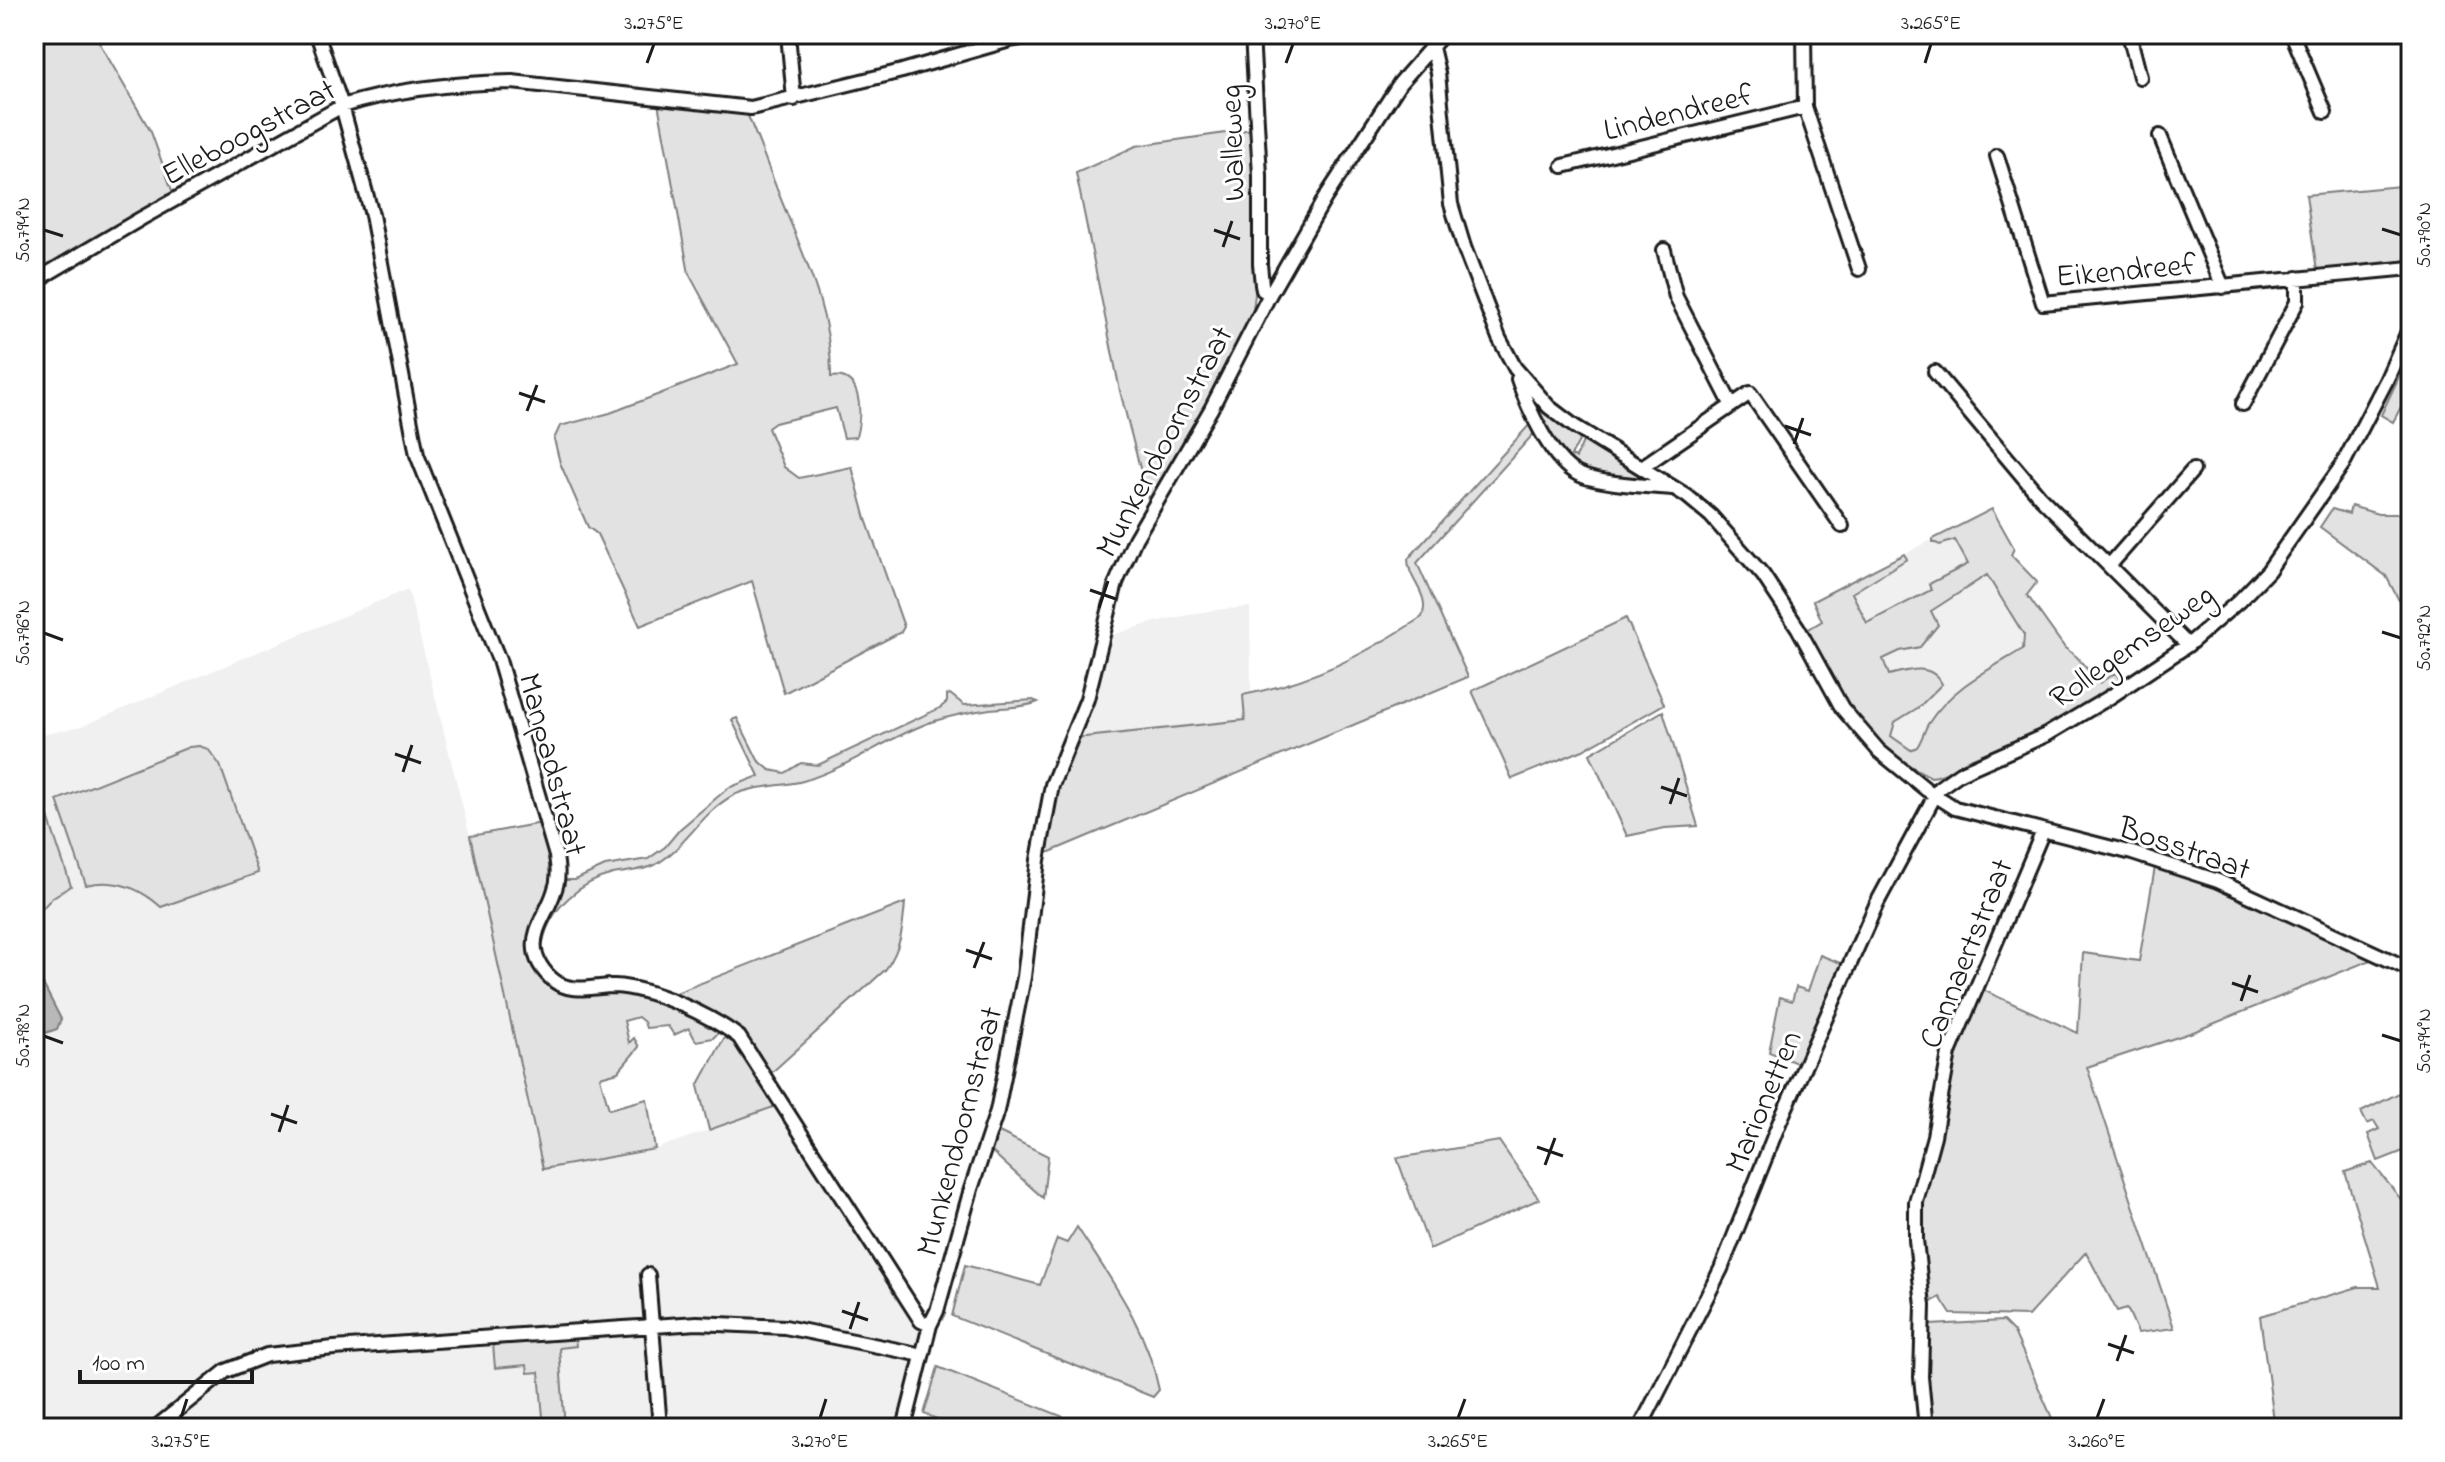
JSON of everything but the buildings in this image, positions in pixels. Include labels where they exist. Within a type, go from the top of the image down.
[{"type":"street","name":"Manpadstraat","points":[[317,34],[342,106],[372,215],[417,455],[499,660],[556,856],[559,875],[534,939],[536,957],[558,984],[579,989],[613,986],[639,991],[710,1019],[739,1037],[921,1321],[930,1325]]},
{"type":"street","points":[[788,34],[794,99]]},
{"type":"street","name":"Elleboogstraat","points":[[34,287],[47,274],[142,218],[342,106],[373,96],[512,82],[751,108],[1010,40],[1045,34]]},
{"type":"street","name":"Walleweg","points":[[1252,34],[1260,176],[1260,264],[1263,290],[1270,294]]},
{"type":"street","name":"Munkendoornstraat","points":[[904,1428],[930,1325],[937,1311],[971,1189],[997,1111],[1024,977],[1047,807],[1067,745],[1087,699],[1116,583],[1135,539],[1211,409],[1270,294],[1325,198],[1400,83],[1443,34]]},
{"type":"street","points":[[1804,34],[1805,107],[1859,269]]},
{"type":"street","points":[[2129,34],[2140,77]]},
{"type":"street","points":[[2292,34],[2325,112]]},
{"type":"street","points":[[1432,47],[1438,73],[1451,204],[1488,310],[1539,427],[1568,468],[1592,478],[1675,488]]},
{"type":"street","name":"Lindendreef","points":[[1563,166],[1805,107]]},
{"type":"street","name":"Eikendreef","points":[[2160,136],[2223,287]]},
{"type":"street","name":"Eikendreef","points":[[1997,156],[2043,303],[2411,268]]},
{"type":"street","points":[[1664,250],[1676,297],[1731,404]]},
{"type":"street","points":[[2243,404],[2297,302],[2297,278]]},
{"type":"street","name":"Rollegemseweg","points":[[1936,796],[1943,783],[1960,773],[2046,735],[2110,697],[2188,645],[2239,601],[2268,571],[2337,473],[2386,381],[2411,325]]},
{"type":"street","name":"Bosstraat","points":[[1515,368],[1549,407],[1574,426],[1675,488],[1711,516],[1763,575],[1798,628],[1842,708],[1858,729],[1879,751],[1936,796],[1955,808],[2132,853],[2218,881],[2411,970]]},
{"type":"street","points":[[1935,372],[2040,497],[2188,645]]},
{"type":"street","points":[[1642,467],[1750,393],[1842,526]]},
{"type":"street","points":[[2109,566],[2193,470]]},
{"type":"street","name":"Marionetten","points":[[1640,1428],[1721,1269],[1780,1121],[1877,903],[1936,796]]},
{"type":"street","name":"Cannaertstraat","points":[[1926,1428],[1921,1377],[1923,1306],[1915,1231],[1916,1202],[1934,1136],[1949,1053],[2043,831]]},
{"type":"street","points":[[648,1275],[660,1428]]},
{"type":"street","points":[[155,1428],[226,1371],[267,1355],[697,1323],[785,1327],[922,1355]]},
{"type":"shaded area","points":[[34,34],[114,34],[99,42],[151,132],[174,196],[34,281]]},
{"type":"shaded area","points":[[658,103],[743,111],[748,116],[817,291],[827,333],[831,377],[849,381],[858,396],[856,437],[844,438],[836,408],[775,423],[768,428],[784,467],[799,478],[852,467],[866,519],[904,627],[901,632],[784,693],[752,581],[640,626],[597,534],[588,527],[560,463],[554,439],[560,426],[610,413],[738,364],[689,274]]},
{"type":"shaded area","points":[[1253,129],[1253,310],[1208,407],[1149,503],[1120,391],[1076,173],[1136,146]]},
{"type":"shaded area","points":[[2400,186],[2411,191],[2411,260],[2317,271],[2306,195]]},
{"type":"shaded area","points":[[2411,351],[2411,388],[2393,422],[2381,415]]},
{"type":"shaded area","points":[[1528,394],[1554,419],[1581,437],[1571,456],[1576,458],[1584,439],[1650,478],[1653,483],[1598,477],[1569,463],[1552,442]]},
{"type":"shaded area","points":[[1531,423],[1537,430],[1417,563],[1468,677],[1045,854],[1059,781],[1076,738],[1245,720],[1243,695],[1292,682],[1337,665],[1422,617],[1424,601],[1411,574],[1408,559]]},
{"type":"shaded area","points":[[2351,506],[2378,514],[2411,514],[2411,623],[2386,576],[2320,527],[2332,509],[2349,514]]},
{"type":"shaded area","points":[[1992,509],[2014,548],[2011,555],[2037,582],[2027,595],[2065,648],[2077,657],[2064,719],[2024,739],[1969,759],[1940,776],[1931,777],[1917,771],[1805,631],[1822,621],[1813,601]]},
{"type":"shaded area","points":[[1992,509],[2014,548],[2011,555],[2037,582],[2027,595],[2065,648],[2099,683],[2115,673],[2122,682],[2067,717],[1931,777],[1882,751],[1858,725],[1805,631],[1822,621],[1813,601],[1904,554],[1907,559],[1852,593],[1867,623],[1931,590],[1929,584],[1968,564],[1955,540],[1940,545],[1933,539]],"holes":[[[1987,575],[2024,635],[2023,649],[1971,681],[1937,711],[1917,747],[1911,750],[1891,736],[1895,722],[1919,707],[1942,684],[1925,670],[1889,675],[1883,659],[1920,647],[1938,625],[1931,611]]]},
{"type":"shaded area","points":[[408,589],[470,836],[543,1169],[655,1149],[779,1105],[921,1335],[896,1428],[34,1428],[34,737],[82,726]]},
{"type":"shaded area","points":[[1250,607],[1251,694],[1243,696],[1246,720],[1076,738],[1092,703],[1109,636],[1154,622],[1213,610]]},
{"type":"shaded area","points":[[1626,618],[1664,704],[1583,750],[1512,779],[1472,691]]},
{"type":"shaded area","points":[[950,694],[964,705],[1038,702],[975,711],[931,722],[803,781],[732,796],[655,865],[613,874],[578,890],[552,918],[543,942],[539,941],[562,880],[575,880],[605,866],[648,859],[728,788],[759,776],[732,720],[737,718],[758,760],[770,770],[785,773],[801,763],[818,765],[940,708]]},
{"type":"shaded area","points":[[1663,711],[1698,826],[1665,828],[1627,836],[1590,754]]},
{"type":"shaded area","points":[[189,747],[208,749],[220,765],[258,873],[161,907],[144,894],[126,886],[107,883],[86,885],[57,800]]},
{"type":"shaded area","points":[[44,805],[71,886],[53,897],[38,913],[34,912],[34,809]]},
{"type":"shaded area","points":[[542,823],[555,877],[532,933],[554,985],[641,995],[719,1028],[713,1038],[696,1041],[689,1028],[674,1035],[668,1026],[646,1028],[638,1017],[624,1021],[629,1043],[634,1038],[639,1047],[618,1072],[600,1077],[609,1109],[647,1099],[655,1149],[543,1169],[470,836]]},
{"type":"shaded area","points":[[2155,867],[2212,887],[2373,959],[2193,1032],[2087,1067],[2174,1328],[2138,1333],[2127,1308],[2117,1311],[2086,1252],[2028,1316],[1951,1314],[1940,1297],[1928,1304],[1919,1220],[1956,1051],[1983,990],[2078,1033],[2083,953],[2139,961]]},
{"type":"shaded area","points":[[905,903],[900,938],[886,969],[770,1074],[744,1034],[668,996]]},
{"type":"shaded area","points":[[1820,955],[1843,964],[1799,1064],[1769,1052],[1780,997],[1792,1001],[1796,987],[1808,991]]},
{"type":"shaded area","points":[[34,956],[38,956],[42,982],[61,1019],[57,1029],[34,1037]]},
{"type":"shaded area","points":[[729,1034],[779,1105],[709,1130],[698,1086]]},
{"type":"shaded area","points":[[2411,1087],[2411,1148],[2378,1161],[2368,1134],[2379,1129],[2374,1121],[2367,1124],[2361,1112]]},
{"type":"shaded area","points":[[999,1132],[1048,1156],[1043,1198],[991,1151]]},
{"type":"shaded area","points":[[1499,1141],[1539,1199],[1430,1249],[1397,1158]]},
{"type":"shaded area","points":[[2372,1163],[2411,1212],[2411,1428],[2253,1428],[2274,1421],[2260,1316],[2358,1287],[2380,1287],[2345,1172]]},
{"type":"shaded area","points":[[1077,1227],[1115,1285],[1146,1345],[1159,1390],[1153,1397],[952,1316],[965,1265],[1040,1285],[1057,1239],[1067,1243]]},
{"type":"shaded area","points":[[2003,1321],[2014,1332],[2052,1418],[2038,1424],[2037,1428],[2015,1428],[2012,1419],[1985,1428],[1931,1428],[1926,1393],[1926,1332],[1930,1325]]},
{"type":"shaded area","points":[[575,1338],[576,1346],[559,1348],[565,1428],[544,1428],[539,1372],[528,1373],[527,1365],[495,1368],[493,1344]]},
{"type":"shaded area","points":[[938,1367],[1091,1428],[960,1428],[924,1414]]}]
